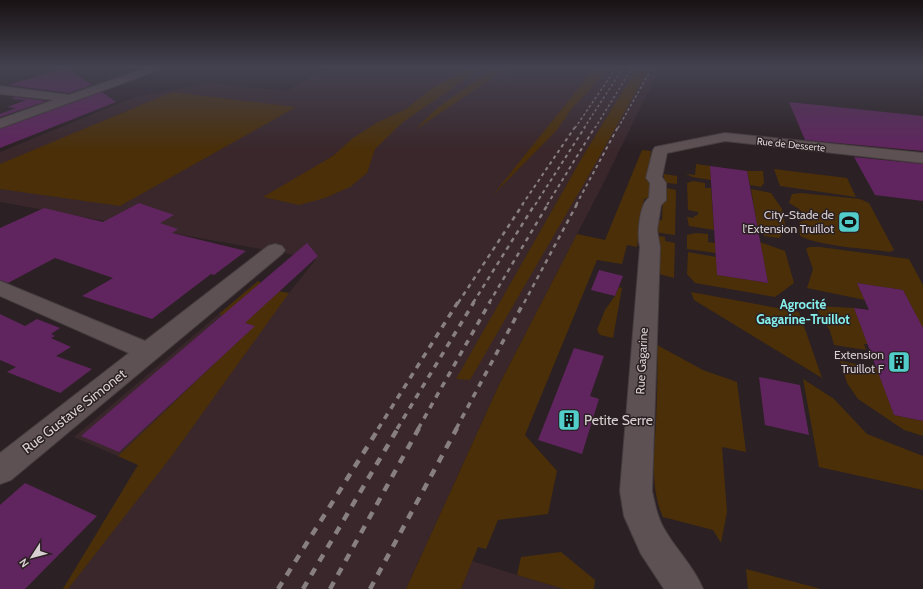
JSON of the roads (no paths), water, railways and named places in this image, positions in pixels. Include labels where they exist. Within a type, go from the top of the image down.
[{"type":"street","points":[[47,95],[69,98]]},
{"type":"street","points":[[0,124],[76,95]]},
{"type":"street","name":"Rue de Desserte","points":[[660,150],[725,138],[923,158]]},
{"type":"street","name":"Rue Gagarine","points":[[660,150],[654,178],[658,183],[657,200],[652,203],[652,215],[649,220],[647,240],[650,247],[642,351],[636,491],[641,516],[653,543],[685,589]]},
{"type":"street","name":"Rue Gustave Simonet","points":[[0,471],[275,250]]},
{"type":"street","points":[[0,288],[149,352]]},
{"type":"railway","points":[[575,128],[597,95]]},
{"type":"railway","points":[[584,128],[605,95]]},
{"type":"railway","points":[[595,128],[615,95]]},
{"type":"railway","points":[[618,128],[636,95]]},
{"type":"railway","points":[[522,205],[575,127]]},
{"type":"railway","points":[[535,205],[585,127]]},
{"type":"railway","points":[[547,205],[595,127]]},
{"type":"railway","points":[[576,205],[618,127]]},
{"type":"railway","points":[[458,303],[523,204]]},
{"type":"railway","points":[[473,303],[535,204]]},
{"type":"railway","points":[[489,303],[548,204]]},
{"type":"railway","points":[[524,303],[577,204]]},
{"type":"railway","points":[[378,429],[458,302]]},
{"type":"railway","points":[[397,429],[474,302]]},
{"type":"railway","points":[[418,429],[490,302]]},
{"type":"railway","points":[[456,429],[524,302]]},
{"type":"railway","points":[[278,589],[379,428]]},
{"type":"railway","points":[[303,589],[398,428]]},
{"type":"railway","points":[[330,589],[419,428]]},
{"type":"railway","points":[[370,589],[457,428]]},
{"type":"place","name":"City-Stade de l'Extension Truillot","points":[[849,222]]},
{"type":"place","name":"Extension Truillot F","points":[[899,362]]},
{"type":"place","name":"Petite Serre","points":[[569,420]]},
{"type":"district","name":"Agrocité Gagarine-Truillot","points":[[803,312]]}]
